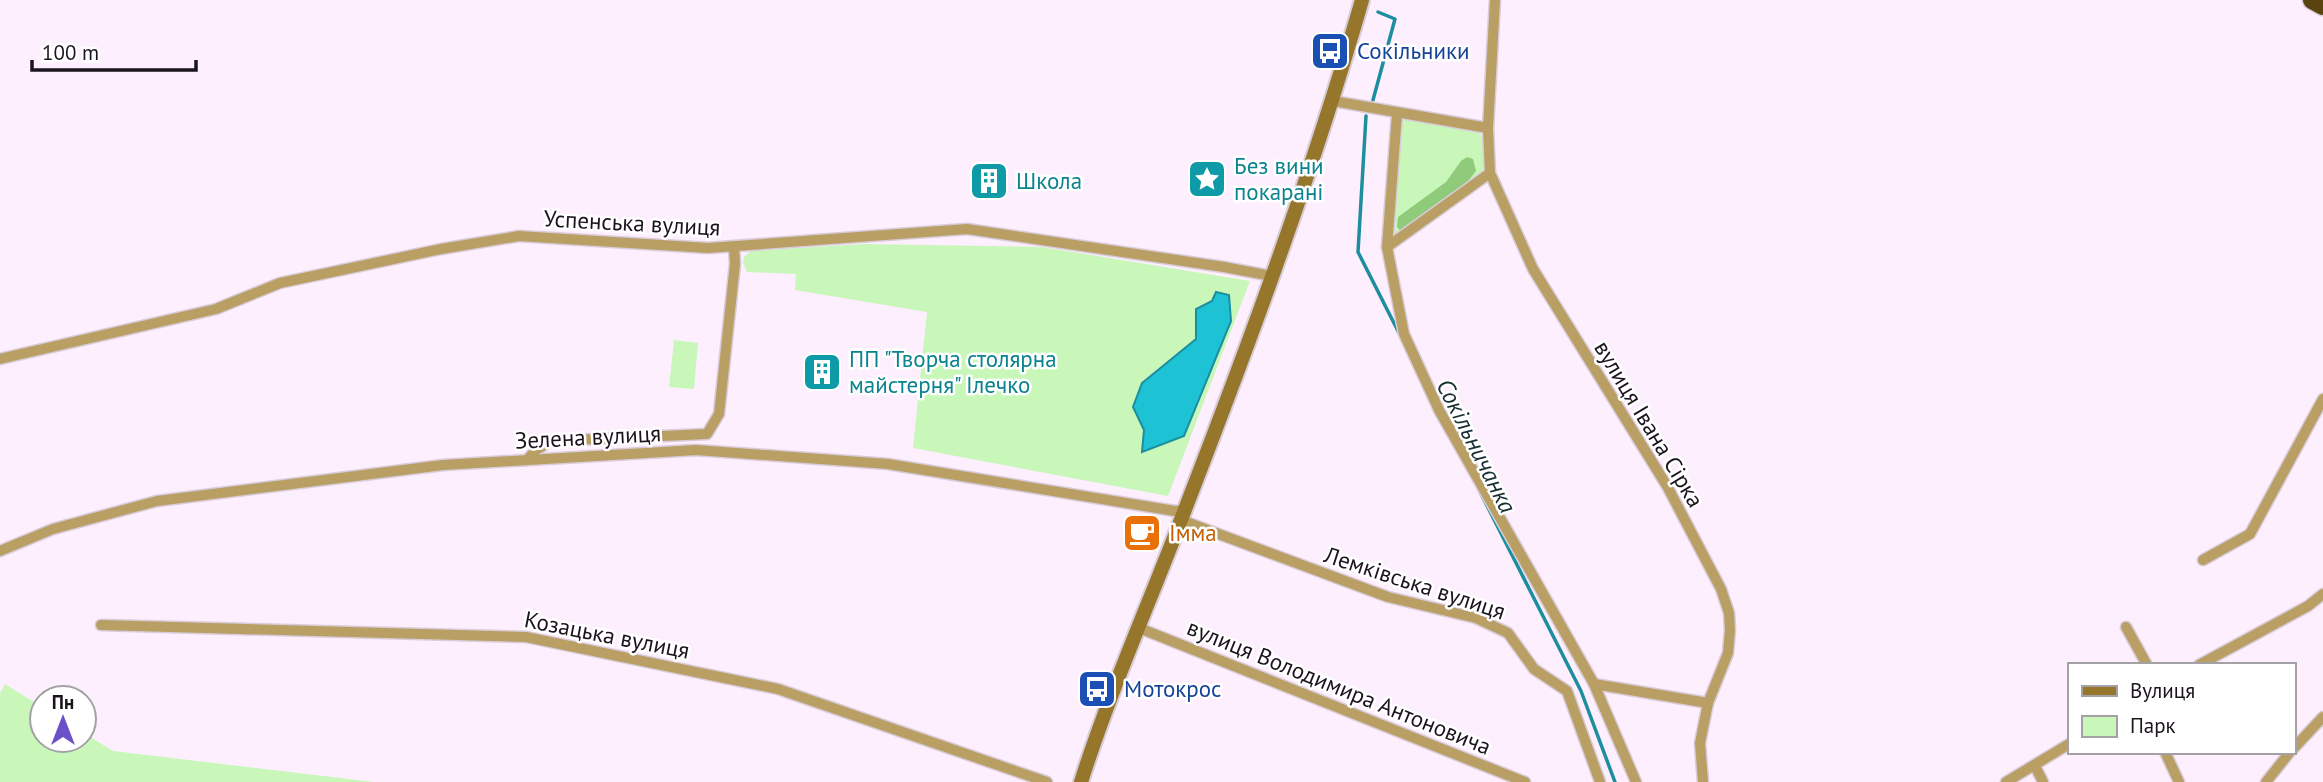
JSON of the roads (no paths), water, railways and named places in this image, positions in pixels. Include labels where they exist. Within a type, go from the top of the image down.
[{"type":"highway","points":[[2312,0],[2323,6]]},
{"type":"main road","points":[[1081,782],[1101,720],[1183,515],[1272,276],[1333,101],[1362,0]]},
{"type":"street","name":"вулиця Івана Сірка","points":[[1495,0],[1488,128],[1490,173],[1532,269],[1667,486],[1721,589],[1729,614],[1728,653],[1708,703],[1700,743],[1703,782]]},
{"type":"street","points":[[1333,101],[1488,128]]},
{"type":"street","points":[[1397,114],[1387,247],[1404,334],[1439,410],[1594,684],[1636,782]]},
{"type":"street","points":[[1387,247],[1490,173]]},
{"type":"street","name":"Успенська вулиця","points":[[0,359],[216,309],[280,283],[402,256],[519,236],[708,248],[967,229],[1272,276]]},
{"type":"street","points":[[704,450],[707,434],[719,414],[735,264],[734,247]]},
{"type":"street","points":[[2203,560],[2250,534],[2323,399]]},
{"type":"street","points":[[527,460],[536,450],[551,441],[707,434]]},
{"type":"street","name":"Зелена вулиця","points":[[0,551],[53,530],[157,501],[443,465],[704,450],[888,464],[1161,509],[1183,515]]},
{"type":"street","name":"Лемківська вулиця","points":[[1183,515],[1388,597],[1476,618],[1508,633],[1534,669],[1567,691],[1600,782]]},
{"type":"street","points":[[2203,663],[2308,606],[2323,594]]},
{"type":"street","name":"Козацька вулиця","points":[[101,625],[526,637],[778,689],[1046,782]]},
{"type":"street","points":[[2126,627],[2146,663]]},
{"type":"street","name":"вулиця Володимира Антоновича","points":[[1139,628],[1525,782]]},
{"type":"street","points":[[1594,684],[1708,703]]},
{"type":"street","points":[[2295,748],[2323,717]]},
{"type":"street","points":[[2006,782],[2068,745]]},
{"type":"street","points":[[2166,754],[2179,782]]},
{"type":"street","points":[[2266,782],[2289,754]]},
{"type":"street","points":[[2035,766],[2043,782]]},
{"type":"water","points":[[1216,292],[1229,295],[1231,321],[1184,436],[1142,452],[1144,430],[1133,407],[1142,383],[1196,339],[1196,309],[1212,301]]},
{"type":"waterway","points":[[1373,100],[1395,19],[1378,12]]},
{"type":"waterway","name":"Сокільничанка","points":[[1366,116],[1358,252],[1400,335]]},
{"type":"waterway","name":"Сокільничанка","points":[[1478,488],[1581,691],[1615,782]]},
{"type":"place","name":"Сокільники","points":[[1330,51]]},
{"type":"place","name":"Без вини покарані","points":[[1207,179]]},
{"type":"place","name":"Школа","points":[[989,181]]},
{"type":"place","name":"ПП \"Творча столярна майстерня\" Ілечко","points":[[822,372]]},
{"type":"place","name":"Імма","points":[[1142,533]]},
{"type":"place","name":"Мотокрос","points":[[1097,689]]}]
